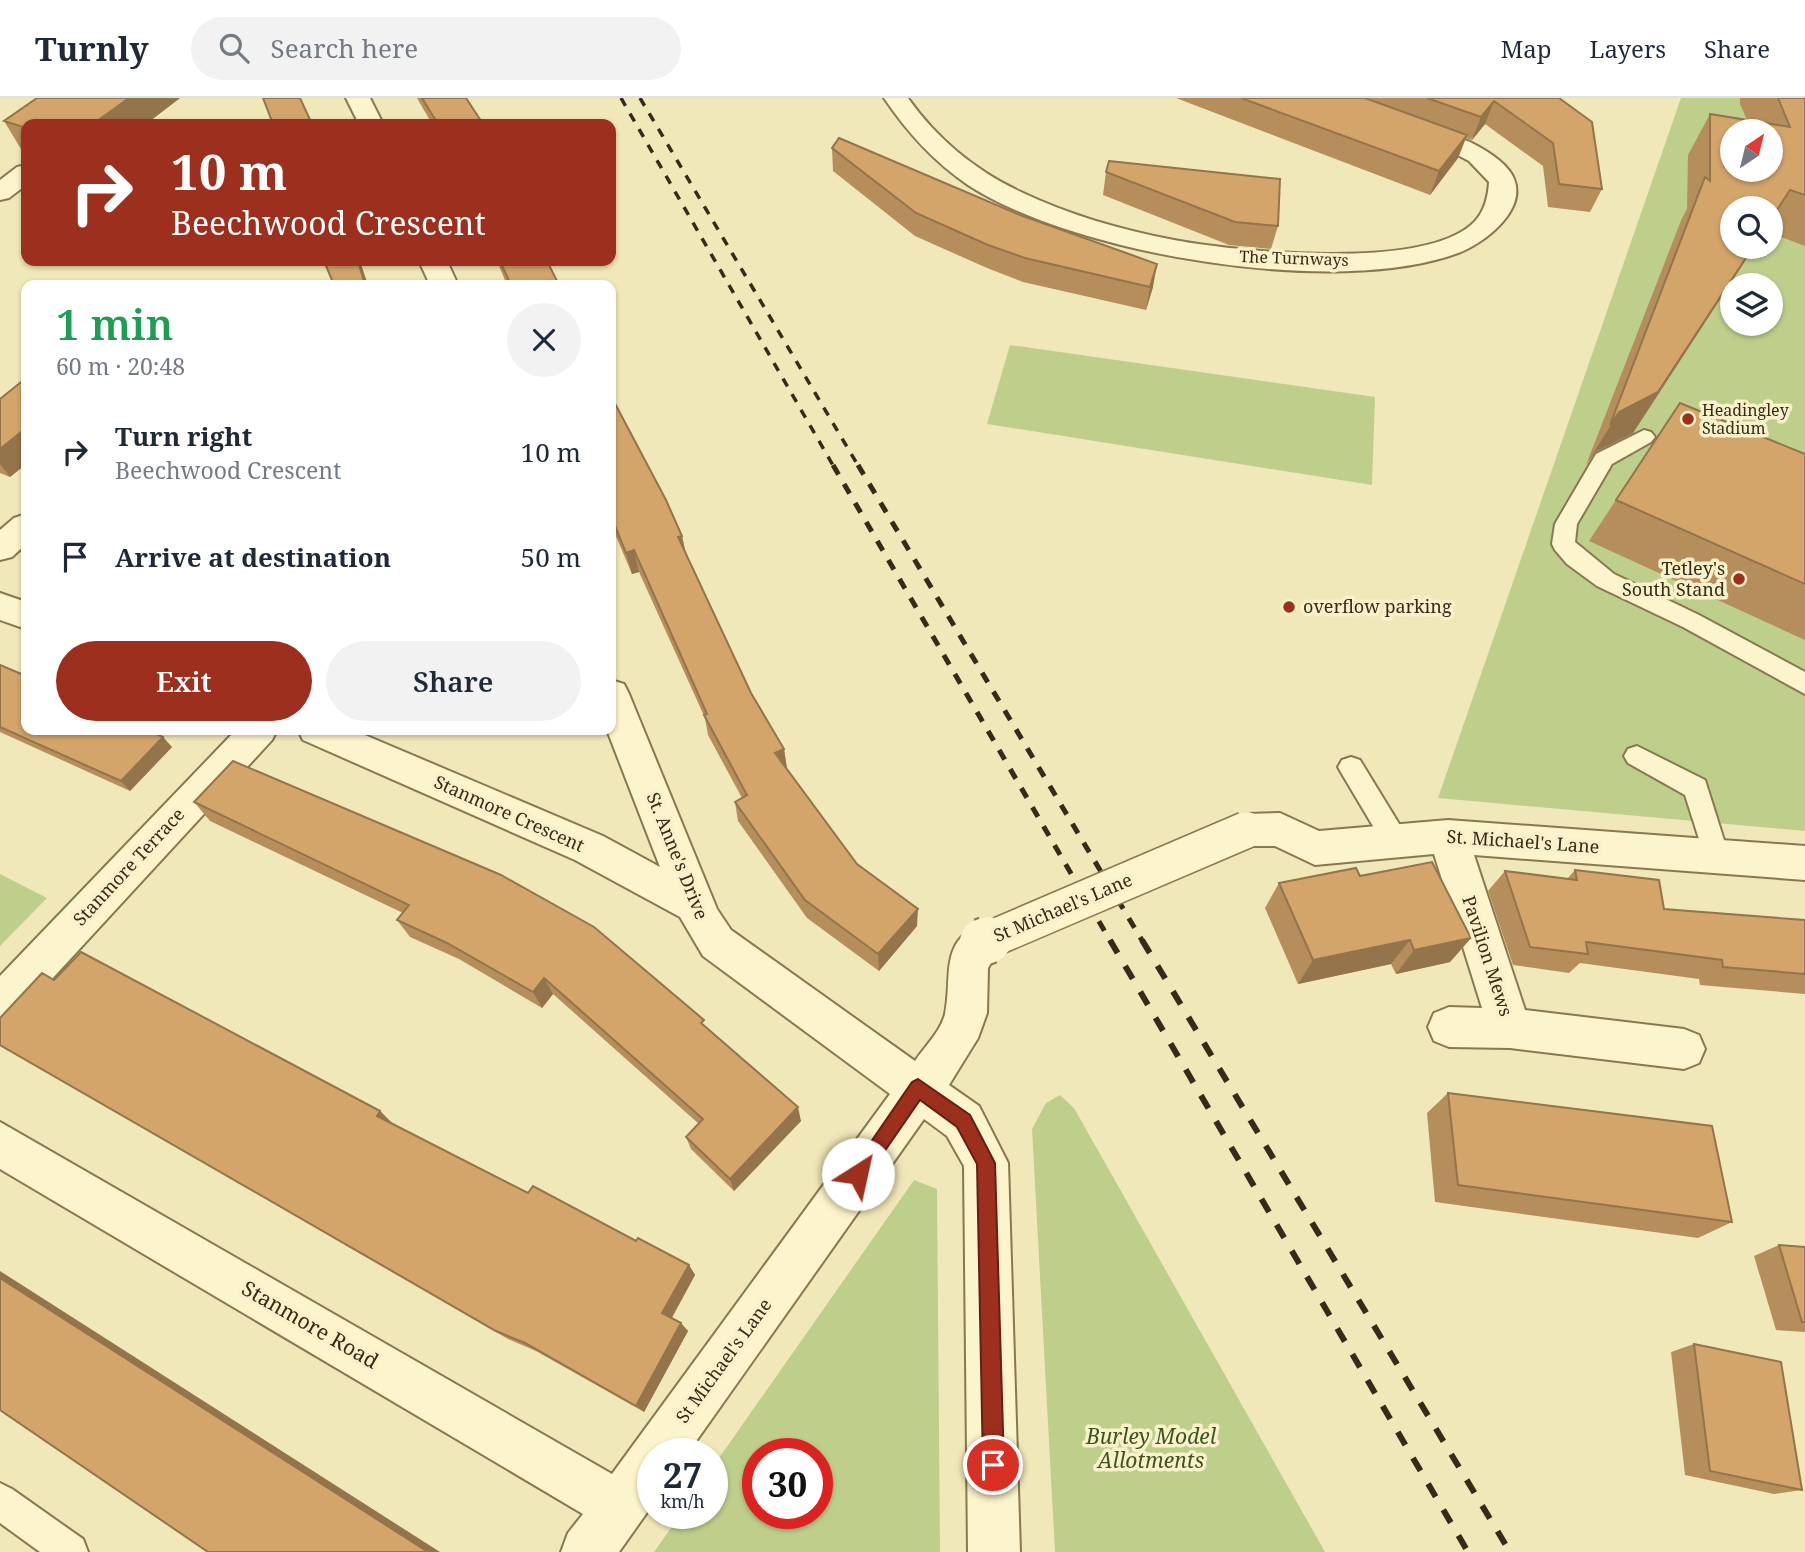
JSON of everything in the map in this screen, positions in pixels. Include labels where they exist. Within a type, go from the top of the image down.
[{"type":"street","points":[[358,98],[368,119]]},
{"type":"street","name":"The Turnways","points":[[896,98],[941,150],[991,187],[1078,223],[1176,249],[1262,260],[1405,256],[1455,244],[1486,226],[1502,192],[1502,180],[1478,156],[1326,98]]},
{"type":"street","points":[[0,192],[21,177]]},
{"type":"street","points":[[0,548],[21,530]]},
{"type":"street","points":[[0,606],[21,614]]},
{"type":"street","name":"St. Anne's Drive","points":[[616,706],[701,919],[717,943],[963,1121],[986,1163],[994,1552]]},
{"type":"street","name":"Stanmore Terrace","points":[[0,1004],[254,735]]},
{"type":"street","name":"Stanmore Crescent","points":[[328,735],[589,848],[697,906]]},
{"type":"street","name":"St. Michael's Lane","points":[[1246,830],[1280,829],[1315,848],[1448,837],[1805,863]]},
{"type":"street","name":"St Michael's Lane","points":[[668,1438],[918,1088],[957,1038],[966,1013],[968,964],[984,942],[1246,830]]},
{"type":"street","name":"Pavilion Mews","points":[[1448,837],[1510,1028],[1684,1049]]},
{"type":"street","points":[[1449,1027],[1510,1028]]},
{"type":"street","name":"Stanmore Road","points":[[0,1144],[620,1507]]},
{"type":"street","points":[[587,1552],[637,1483]]},
{"type":"lane","points":[[1644,437],[1604,459],[1566,524],[1563,544],[1573,557],[1611,583],[1690,620],[1805,684]]},
{"type":"lane","points":[[1637,757],[1696,788],[1716,856]]},
{"type":"lane","points":[[1351,767],[1395,840]]},
{"type":"lane","points":[[0,1501],[69,1552]]},
{"type":"green space","name":"Headingley Stadium","points":[[1681,98],[1805,98],[1805,831],[1438,798]]},
{"type":"green space","points":[[1010,345],[1375,397],[1372,485],[987,424]]},
{"type":"green space","points":[[0,874],[47,898],[0,946]]},
{"type":"green space","name":"Burley Model Allotments","points":[[1060,1095],[1074,1108],[1325,1552],[1055,1552],[1032,1129],[1046,1103]]},
{"type":"green space","points":[[914,1180],[937,1189],[940,1552],[654,1552],[670,1529],[728,1529],[728,1445]]},
{"type":"building","points":[[37,98],[129,98],[100,119],[21,119],[21,126],[4,121]]},
{"type":"building","points":[[263,98],[300,98],[310,119],[271,119]]},
{"type":"building","points":[[422,98],[466,98],[480,119],[435,119]]},
{"type":"building","points":[[1241,98],[1365,98],[1467,135],[1439,171]]},
{"type":"building","points":[[1427,98],[1559,98],[1592,122],[1602,189],[1559,184],[1553,143],[1494,101],[1481,117]]},
{"type":"building","points":[[1778,98],[1805,98],[1805,195],[1790,190],[1783,201],[1783,196],[1720,196],[1720,259],[1745,259],[1736,273],[1720,273],[1720,297],[1658,392],[1619,412],[1610,425],[1705,177],[1710,181],[1710,114],[1741,119],[1720,119],[1720,182],[1783,182],[1783,126],[1790,127]]},
{"type":"building","points":[[839,138],[1020,215],[1157,264],[1150,287],[1025,258],[988,245],[916,213],[832,148]]},
{"type":"building","points":[[1109,161],[1280,179],[1278,226],[1235,222],[1106,172]]},
{"type":"building","points":[[326,266],[359,266],[364,280],[332,280]]},
{"type":"building","points":[[502,266],[550,266],[556,280],[509,280]]},
{"type":"building","points":[[21,382],[21,432],[0,449],[0,399]]},
{"type":"building","points":[[1680,403],[1805,454],[1805,584],[1616,500]]},
{"type":"building","points":[[616,405],[666,500],[682,536],[678,537],[751,693],[784,749],[775,753],[857,864],[918,909],[878,954],[805,900],[735,802],[747,795],[704,715],[707,714],[634,550],[626,553],[616,528]]},
{"type":"building","points":[[0,665],[21,674],[21,735],[163,737],[121,781],[0,727]]},
{"type":"building","points":[[233,761],[501,875],[594,927],[704,1020],[701,1023],[798,1107],[730,1179],[686,1137],[703,1119],[544,978],[533,992],[447,943],[397,920],[409,905],[194,802]]},
{"type":"building","points":[[1432,862],[1471,938],[1414,950],[1410,940],[1313,960],[1279,883],[1356,868],[1360,876]]},
{"type":"building","points":[[1575,870],[1659,880],[1664,909],[1805,920],[1805,974],[1723,967],[1722,960],[1586,942],[1588,954],[1530,947],[1505,871],[1577,880]]},
{"type":"building","points":[[81,952],[380,1111],[377,1116],[528,1193],[533,1186],[636,1241],[638,1238],[689,1265],[662,1313],[681,1323],[636,1406],[525,1343],[496,1331],[0,1045],[0,1018],[42,973],[54,980]]},
{"type":"building","points":[[1448,1093],[1712,1126],[1732,1222],[1458,1185]]},
{"type":"building","points":[[1779,1245],[1805,1247],[1805,1322],[1802,1322]]},
{"type":"building","points":[[0,1278],[428,1552],[208,1552],[0,1410]]},
{"type":"building","points":[[1694,1344],[1781,1362],[1802,1490],[1710,1471]]},
{"type":"railway","points":[[621,98],[834,467]]},
{"type":"railway","points":[[640,98],[859,467]]},
{"type":"railway","points":[[833,465],[1111,942]]},
{"type":"railway","points":[[858,465],[1143,942]]},
{"type":"railway","points":[[1110,940],[1468,1552]]},
{"type":"railway","points":[[1142,940],[1510,1552]]},
{"type":"place","name":"Headingley Stadium","points":[[1688,419]]},
{"type":"place","name":"Tetley's South Stand","points":[[1739,579]]},
{"type":"place","name":"overflow parking","points":[[1289,607]]},
{"type":"route","points":[[858,1174],[918,1088],[963,1121],[986,1163],[993,1465]]}]
